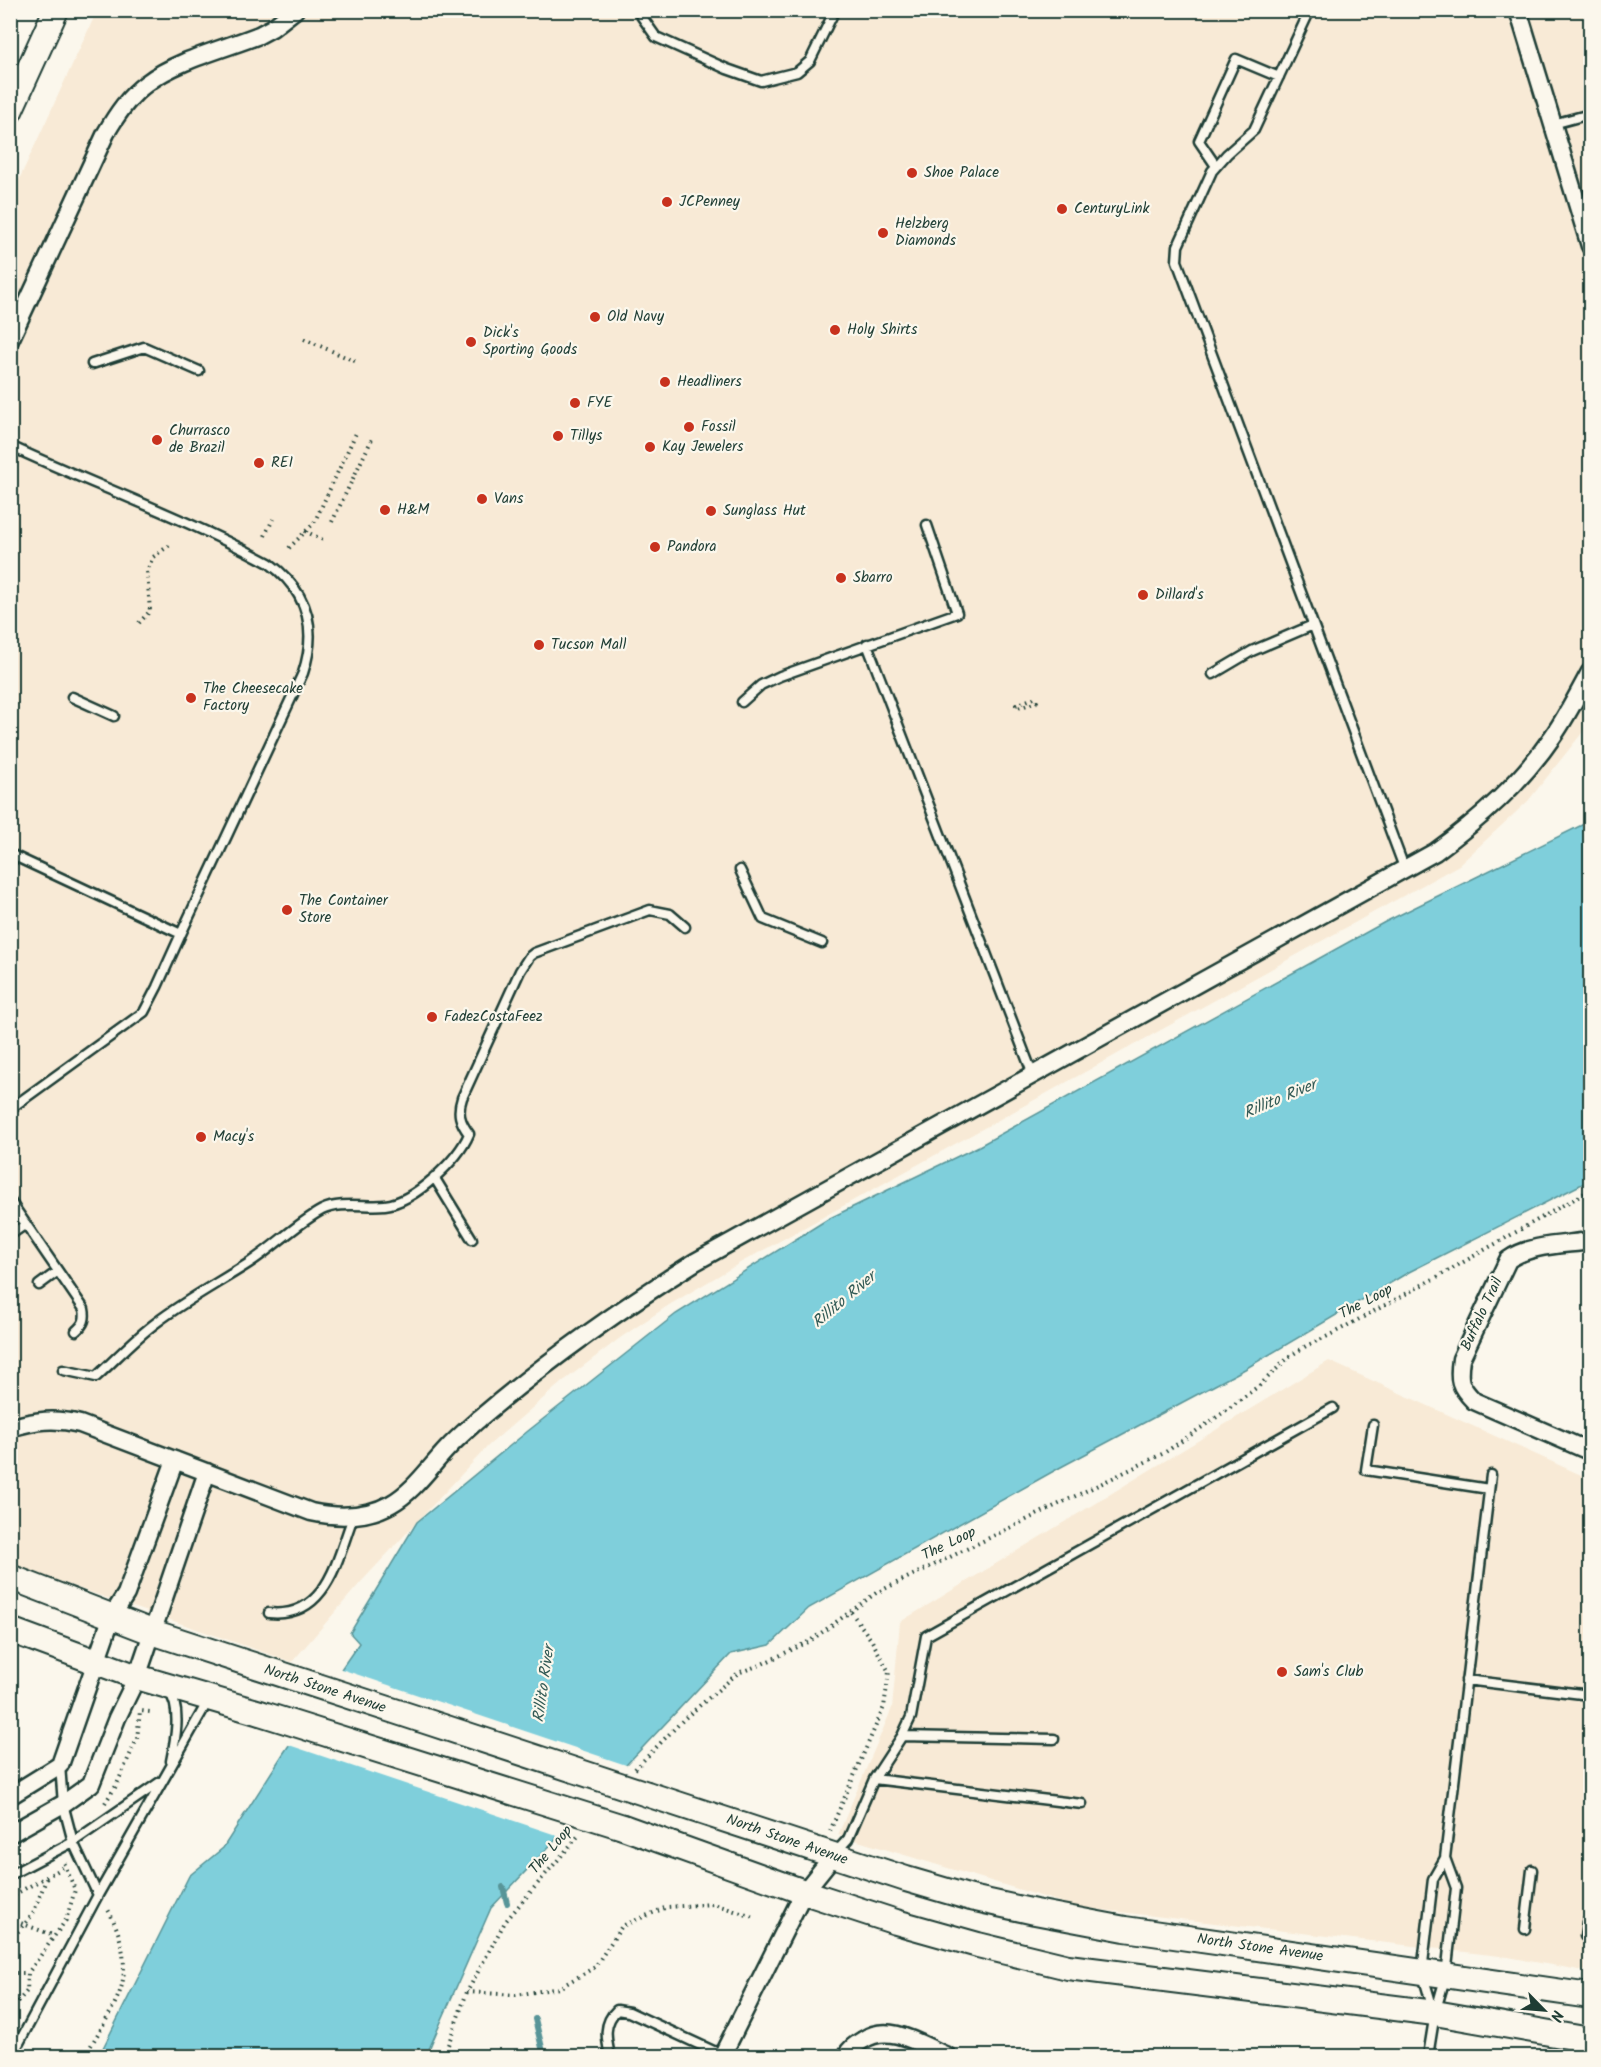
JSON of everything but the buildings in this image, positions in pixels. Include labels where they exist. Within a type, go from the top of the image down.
[{"type":"main road","points":[[10,111],[56,10]]},
{"type":"main road","name":"North Stone Avenue","points":[[10,1577],[152,1632],[762,1830],[833,1856],[971,1898],[1125,1929],[1590,1996]]},
{"type":"main road","points":[[10,1630],[137,1677],[260,1713],[623,1827],[804,1892],[896,1922],[978,1945],[1068,1967],[1435,2013],[1590,2040]]},
{"type":"street","points":[[10,340],[106,133],[132,96],[147,82],[164,73],[259,35],[295,10]]},
{"type":"street","points":[[1518,10],[1590,246]]},
{"type":"street","points":[[10,1428],[46,1419],[63,1420],[80,1424],[311,1512],[331,1516],[353,1516],[380,1509],[401,1497],[458,1438],[485,1414],[564,1350],[650,1290],[744,1234],[1405,870],[1456,836],[1477,820],[1511,787],[1552,737],[1590,672]]},
{"type":"street","name":"Buffalo Trail","points":[[1587,1450],[1474,1401],[1464,1390],[1459,1377],[1461,1359],[1508,1260],[1516,1254],[1530,1250],[1590,1241]]},
{"type":"street","points":[[10,1796],[60,1765],[112,1616],[126,1594],[175,1460]]},
{"type":"street","points":[[10,1834],[63,1804],[91,1784],[117,1718],[137,1677],[207,1472]]},
{"type":"street","points":[[722,2056],[804,1892],[833,1856]]},
{"type":"street","points":[[846,2056],[850,2048],[871,2035],[896,2033],[947,2056]]},
{"type":"lane","points":[[637,10],[656,37],[727,69],[761,81],[797,72],[810,61],[835,10]]},
{"type":"lane","points":[[1310,10],[1254,130],[1216,165],[1178,246],[1177,261],[1405,870]]},
{"type":"lane","points":[[1216,165],[1199,141],[1236,59],[1279,77]]},
{"type":"lane","points":[[1553,124],[1590,114]]},
{"type":"lane","points":[[92,364],[144,347],[200,371]]},
{"type":"lane","points":[[10,446],[257,557],[285,576],[303,602],[310,637],[306,664],[144,1012],[10,1109]]},
{"type":"lane","points":[[742,702],[761,685],[780,676],[957,613],[927,525]]},
{"type":"lane","points":[[1213,674],[1252,651],[1313,625]]},
{"type":"lane","points":[[867,644],[1033,1075]]},
{"type":"lane","points":[[72,697],[114,716]]},
{"type":"lane","points":[[10,854],[182,934]]},
{"type":"lane","points":[[740,870],[763,919],[822,943]]},
{"type":"lane","points":[[63,1370],[96,1377],[155,1323],[203,1289],[249,1263],[321,1211],[337,1206],[376,1206],[398,1203],[434,1177],[455,1156],[469,1134],[463,1126],[459,1112],[462,1098],[520,971],[529,957],[540,950],[650,910],[670,914],[686,927]]},
{"type":"lane","points":[[434,1177],[472,1239]]},
{"type":"lane","points":[[10,1201],[84,1309],[85,1317],[82,1326],[76,1331]]},
{"type":"lane","points":[[10,1235],[26,1224]]},
{"type":"lane","points":[[39,1285],[58,1271]]},
{"type":"lane","points":[[833,1856],[848,1839],[874,1779],[902,1736],[911,1717],[926,1636],[1333,1408]]},
{"type":"lane","points":[[1374,1425],[1366,1470],[1489,1489]]},
{"type":"lane","points":[[1435,2013],[1422,1971],[1433,1879],[1445,1858],[1491,1475]]},
{"type":"lane","points":[[269,1613],[289,1613],[299,1610],[316,1599],[329,1580],[353,1516]]},
{"type":"lane","points":[[1466,1680],[1590,1695]]},
{"type":"lane","points":[[164,1685],[173,1697],[177,1732],[168,1770]]},
{"type":"lane","points":[[12,2056],[98,1894],[210,1698]]},
{"type":"lane","points":[[902,1736],[1054,1739]]},
{"type":"lane","points":[[60,1765],[63,1804],[73,1842],[98,1894]]},
{"type":"lane","points":[[874,1779],[1082,1804]]},
{"type":"lane","points":[[10,1875],[73,1842],[163,1780]]},
{"type":"lane","points":[[1428,2056],[1435,2013],[1446,1975],[1456,1888],[1445,1858]]},
{"type":"lane","points":[[1524,1929],[1532,1870]]},
{"type":"lane","points":[[1585,1936],[1587,1922]]},
{"type":"lane","points":[[610,2056],[606,2032],[609,2018],[617,2010],[629,2012],[722,2056]]},
{"type":"path","points":[[304,339],[357,362]]},
{"type":"path","points":[[289,548],[314,523],[357,431]]},
{"type":"path","points":[[332,522],[372,439]]},
{"type":"path","points":[[265,536],[273,519]]},
{"type":"path","points":[[305,531],[323,540],[325,537]]},
{"type":"path","points":[[139,624],[150,611],[147,571],[153,557],[170,545]]},
{"type":"path","points":[[1034,698],[1017,705],[1018,708],[1037,702],[1038,706]]},
{"type":"path","name":"The Loop","points":[[633,1771],[684,1719],[738,1673],[810,1641],[876,1593],[1164,1453],[1260,1385],[1290,1356],[1306,1346],[1437,1277],[1590,1190]]},
{"type":"path","points":[[830,1831],[884,1707],[889,1672],[872,1641],[850,1612]]},
{"type":"path","points":[[105,1803],[116,1786],[137,1739],[140,1711],[150,1712]]},
{"type":"path","name":"The Loop","points":[[444,2056],[467,1992],[506,1922],[582,1832]]},
{"type":"path","points":[[10,2011],[27,1991],[28,1973],[66,1920],[75,1890],[63,1859]]},
{"type":"path","points":[[10,1899],[72,1863]]},
{"type":"path","points":[[10,1941],[33,1914],[47,1877]]},
{"type":"path","points":[[467,1992],[516,1995],[559,1989],[595,1967],[622,1926],[667,1907],[714,1904],[756,1918]]},
{"type":"path","points":[[85,2056],[119,1994],[124,1978],[117,1926],[106,1907]]},
{"type":"path","points":[[10,1919],[55,1936]]},
{"type":"path","points":[[10,1972],[28,1973]]},
{"type":"shaded area","points":[[97,11],[1590,11],[1590,723],[1528,801],[1459,865],[740,1263],[669,1305],[620,1338],[561,1383],[489,1445],[361,1582],[292,1662],[11,1563],[11,197]]},
{"type":"shaded area","points":[[1329,1361],[1590,1479],[1590,1972],[1508,1957],[1077,1907],[838,1835],[892,1708],[900,1622]]},
{"type":"water","name":"Rillito River","points":[[1590,821],[1590,1180],[1409,1272],[1245,1369],[1061,1467],[809,1608],[770,1645],[731,1654],[491,1908],[426,2056],[99,2056],[189,1876],[223,1848],[283,1754],[359,1643],[350,1633],[417,1522],[676,1314],[828,1219],[979,1146],[1385,922]]},
{"type":"pier","points":[[338,1668],[629,1766],[562,1837],[286,1744]]},
{"type":"waterway","points":[[503,1887],[507,1903]]},
{"type":"waterway","points":[[535,2019],[544,2056]]},
{"type":"place","name":"Shoe Palace","points":[[912,173]]},
{"type":"place","name":"JCPenney","points":[[667,202]]},
{"type":"place","name":"CenturyLink","points":[[1062,209]]},
{"type":"place","name":"Helzberg Diamonds","points":[[883,233]]},
{"type":"place","name":"Old Navy","points":[[595,317]]},
{"type":"place","name":"Holy Shirts","points":[[835,330]]},
{"type":"place","name":"Dick's Sporting Goods","points":[[471,342]]},
{"type":"place","name":"Headliners","points":[[665,382]]},
{"type":"place","name":"FYE","points":[[575,403]]},
{"type":"place","name":"Fossil","points":[[689,427]]},
{"type":"place","name":"Tillys","points":[[558,436]]},
{"type":"place","name":"Churrasco de Brazil","points":[[157,440]]},
{"type":"place","name":"Kay Jewelers","points":[[650,447]]},
{"type":"place","name":"REI","points":[[259,463]]},
{"type":"place","name":"Vans","points":[[482,499]]},
{"type":"place","name":"H&M","points":[[385,510]]},
{"type":"place","name":"Sunglass Hut","points":[[711,511]]},
{"type":"place","name":"Pandora","points":[[655,547]]},
{"type":"place","name":"Sbarro","points":[[841,578]]},
{"type":"place","name":"Dillard's","points":[[1143,595]]},
{"type":"place","name":"Tucson Mall","points":[[539,645]]},
{"type":"place","name":"The Cheesecake Factory","points":[[191,698]]},
{"type":"place","name":"The Container Store","points":[[287,910]]},
{"type":"place","name":"FadezCostaFeez","points":[[432,1017]]},
{"type":"place","name":"Macy's","points":[[201,1137]]},
{"type":"place","name":"Sam's Club","points":[[1282,1672]]}]
